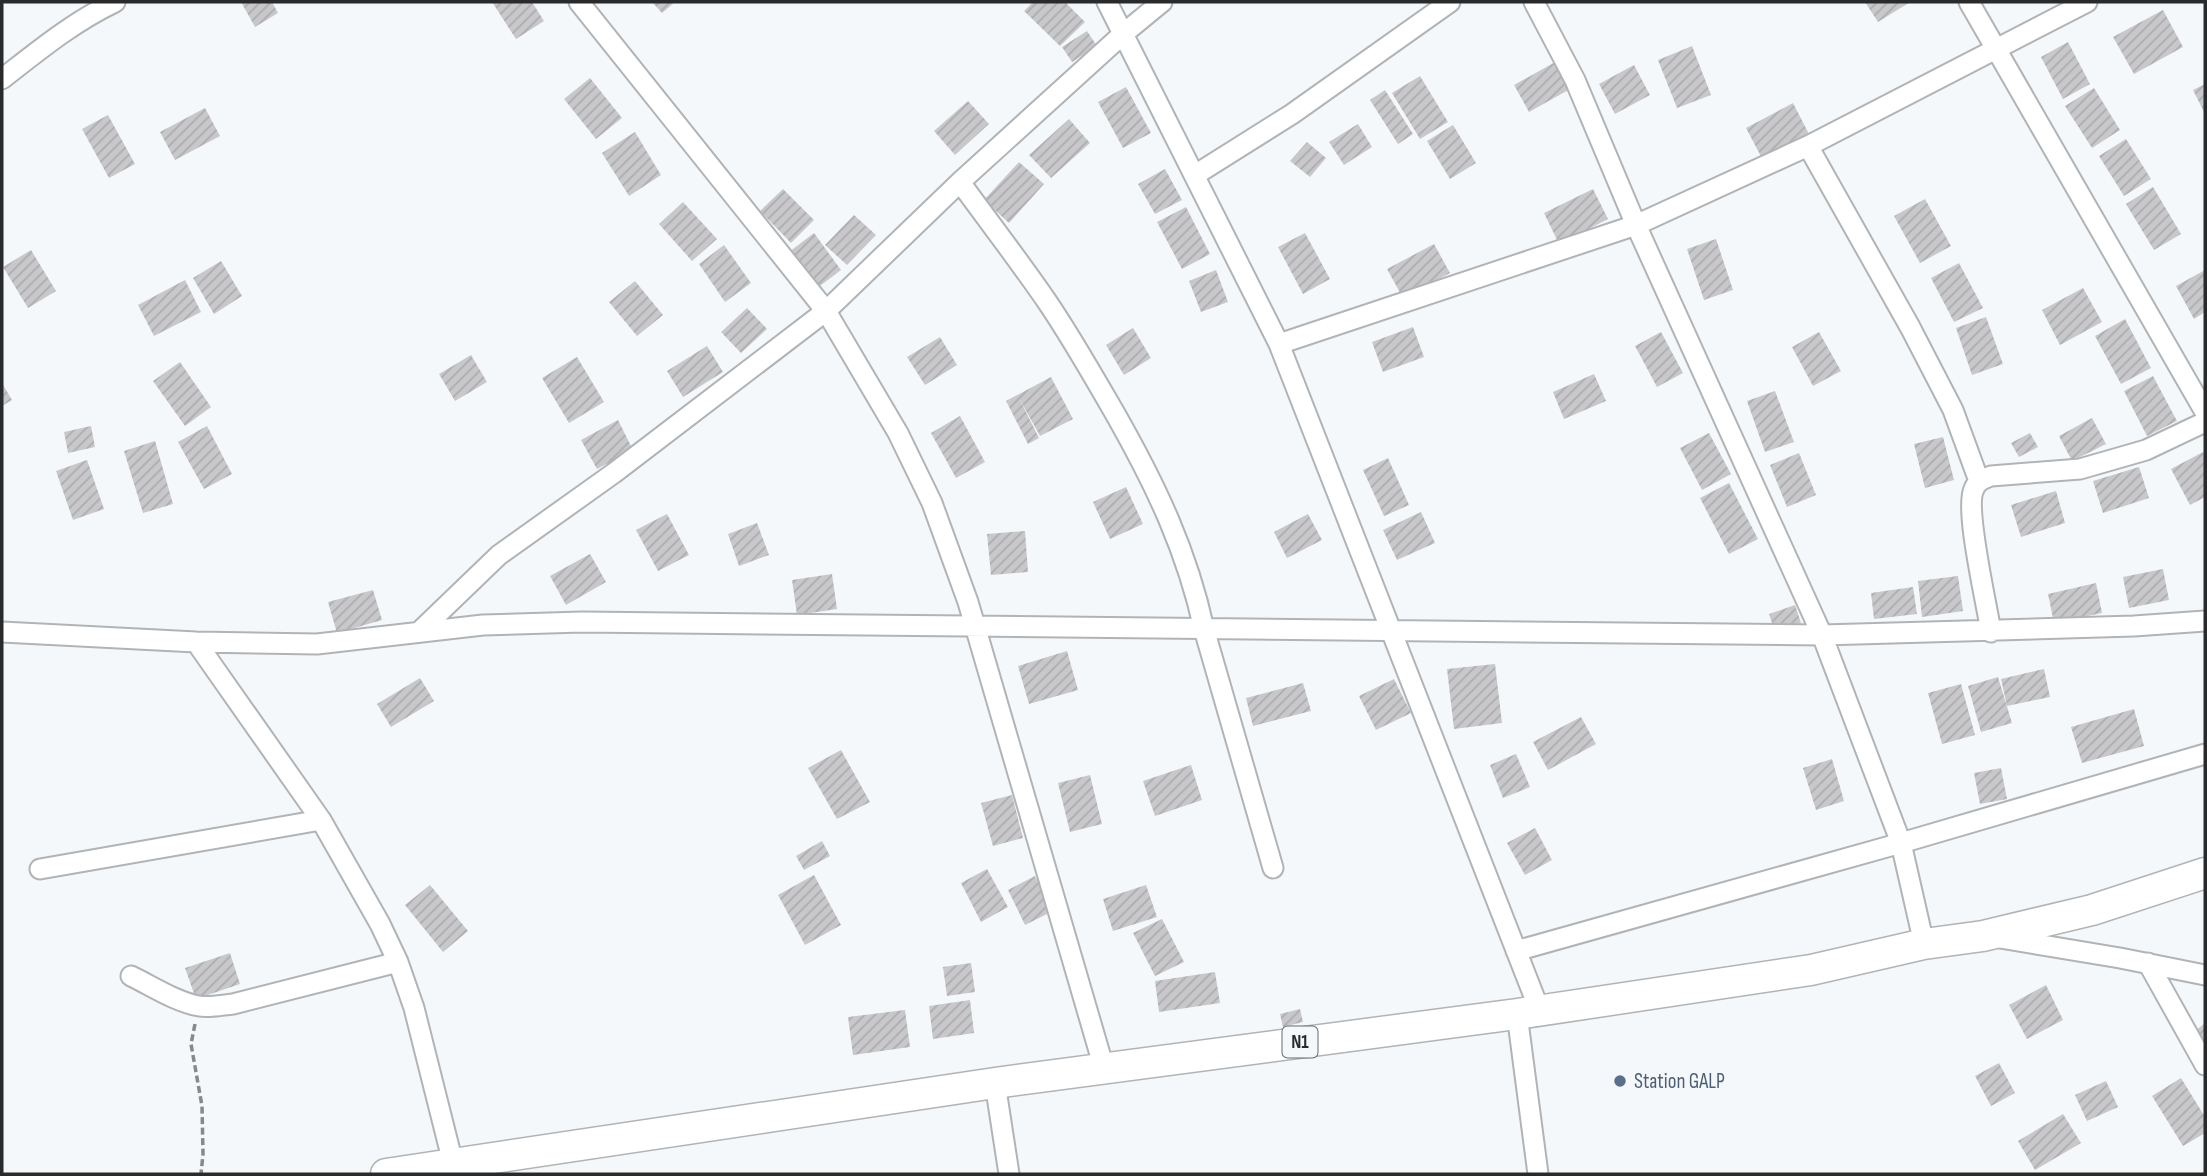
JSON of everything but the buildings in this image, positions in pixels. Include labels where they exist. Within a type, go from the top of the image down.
[{"type":"main road","name":"N1","points":[[386,1174],[995,1083],[1528,1012],[1811,970],[1924,944],[1983,936],[2092,910],[2205,873]]},
{"type":"street","points":[[2,79],[60,34],[115,2]]},
{"type":"street","points":[[579,2],[826,311],[898,433],[932,503],[975,626],[1104,1068]]},
{"type":"street","points":[[1107,2],[1279,344],[1516,951],[1528,1012],[1538,1174]]},
{"type":"street","points":[[419,632],[499,555],[614,473],[826,311],[960,182],[1162,2]]},
{"type":"street","points":[[1195,174],[1292,114],[1450,2]]},
{"type":"street","points":[[1534,2],[1575,80],[1636,225],[1822,635],[1901,843],[1924,944]]},
{"type":"street","points":[[1969,2],[2205,412]]},
{"type":"street","points":[[1279,344],[1636,225],[1808,146],[2087,2]]},
{"type":"street","points":[[1808,146],[1917,339],[1953,410],[1979,481]]},
{"type":"street","points":[[960,182],[1049,304],[1148,472],[1179,541],[1195,589],[1204,629],[1273,868]]},
{"type":"street","points":[[1991,632],[1970,511],[1973,490],[1979,481],[1991,476],[2080,469],[2146,450],[2205,422]]},
{"type":"street","points":[[2,632],[196,642],[317,644],[483,625],[582,622],[1822,635],[1991,632],[2205,621]]},
{"type":"street","points":[[196,642],[321,820],[398,962],[425,1047],[453,1163]]},
{"type":"street","points":[[1516,951],[2205,754]]},
{"type":"street","points":[[40,869],[321,820]]},
{"type":"street","points":[[1983,936],[2205,975]]},
{"type":"street","points":[[131,976],[199,1006],[233,1004],[398,962]]},
{"type":"street","points":[[2148,963],[2205,1065]]},
{"type":"street","points":[[995,1083],[1009,1174]]},
{"type":"path","points":[[199,1006],[191,1044],[202,1106],[201,1174]]},
{"type":"place","name":"Station GALP","points":[[1620,1081]]}]
